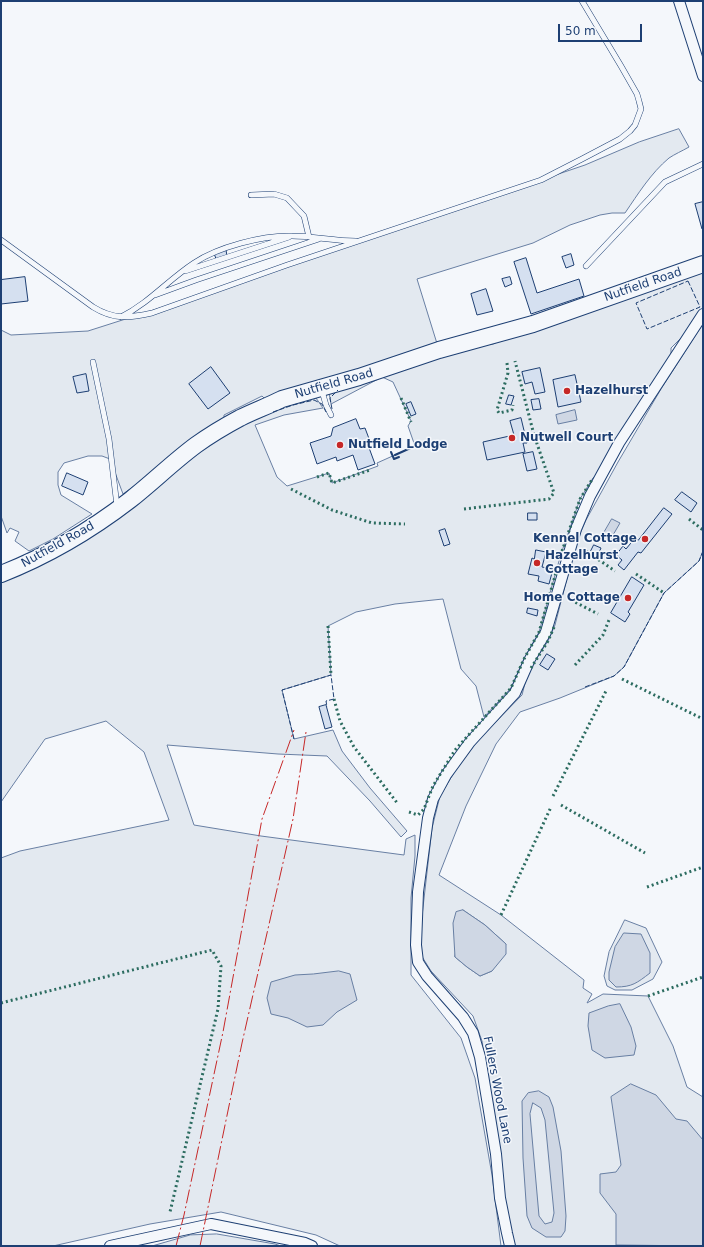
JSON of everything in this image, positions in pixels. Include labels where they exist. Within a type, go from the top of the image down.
[{"type":"main road","name":"Nutfield Road","points":[[1,574],[48,553],[87,530],[130,500],[196,445],[241,418],[282,399],[359,377],[439,350],[533,324],[703,264]]},
{"type":"street","points":[[679,1],[703,76]]},
{"type":"street","name":"Fullers Wood Lane","points":[[510,1246],[500,1198],[496,1154],[480,1057],[473,1033],[463,1017],[427,976],[418,962],[416,938],[418,892],[428,818],[434,799],[446,775],[470,742],[515,693],[530,659],[546,632],[576,529],[590,496],[619,443],[703,314]]},
{"type":"street","points":[[110,1246],[211,1224],[305,1243],[312,1246]]},
{"type":"lane","points":[[1,240],[102,313],[120,317],[137,316],[152,313],[361,240],[541,180],[601,149],[630,131],[638,118],[641,109],[639,101],[622,66],[582,1]]},
{"type":"lane","points":[[586,266],[666,182],[703,164]]},
{"type":"lane","points":[[251,195],[274,194],[287,198],[304,216],[309,237]]},
{"type":"lane","points":[[120,317],[134,310],[178,273],[206,256],[221,250],[278,235],[346,241],[361,240]]},
{"type":"lane","points":[[178,273],[293,236]]},
{"type":"lane","points":[[152,296],[322,238]]},
{"type":"lane","points":[[92,362],[109,439],[118,509]]},
{"type":"lane","points":[[322,388],[326,405],[331,415]]},
{"type":"shaded area","points":[[679,129],[689,147],[669,158],[656,170],[625,213],[600,215],[570,225],[533,243],[417,279],[439,350],[271,405],[262,396],[224,415],[224,423],[123,494],[110,459],[102,456],[88,456],[64,463],[58,472],[58,485],[61,495],[92,514],[53,539],[29,551],[15,541],[19,532],[10,528],[7,533],[1,516],[1,330],[11,335],[88,331],[207,293],[585,165],[639,142]]},
{"type":"shaded area","points":[[703,269],[703,308],[691,328],[671,348],[671,357],[599,473],[593,478],[580,499],[561,554],[539,632],[524,659],[511,688],[484,717],[476,686],[461,669],[443,599],[395,604],[356,612],[328,626],[331,675],[282,690],[294,739],[333,730],[342,751],[370,788],[407,831],[401,837],[370,801],[327,756],[278,754],[167,745],[194,825],[261,836],[404,855],[406,839],[415,835],[415,856],[411,898],[411,975],[461,1038],[475,1078],[492,1175],[501,1246],[340,1246],[316,1235],[221,1212],[150,1224],[53,1246],[1,1246],[1,858],[20,851],[169,820],[144,752],[106,721],[45,739],[1,802],[1,579],[176,471],[211,443],[257,416],[312,397],[316,398],[323,408],[284,415],[255,425],[277,477],[287,486],[329,473],[332,483],[378,466],[377,463],[415,446],[408,426],[411,421],[393,382],[382,377],[331,404],[329,393],[474,344],[493,344]]},
{"type":"shaded area","points":[[703,324],[703,551],[699,561],[664,593],[624,667],[614,676],[560,698],[520,712],[496,744],[466,806],[439,875],[501,915],[584,980],[583,988],[592,994],[587,1003],[603,994],[648,996],[673,1046],[687,1087],[703,1097],[703,1246],[515,1246],[503,1190],[497,1132],[482,1041],[473,1016],[431,971],[421,955],[421,925],[432,828],[440,796],[455,771],[478,740],[522,695],[528,671],[548,641],[555,625],[576,543],[586,520],[661,389]],"holes":[[[463,910],[485,925],[506,944],[492,971],[480,976],[455,957]]]},
{"type":"shaded area","points":[[575,410],[577,420],[558,424],[556,415]]},
{"type":"shaded area","points":[[612,519],[620,523],[609,542],[601,538]]},
{"type":"shaded area","points":[[463,910],[485,925],[506,944],[506,954],[492,971],[480,976],[455,957],[453,923],[456,912]]},
{"type":"shaded area","points":[[625,920],[646,928],[662,962],[653,979],[632,990],[615,990],[607,986],[604,976],[609,952]]},
{"type":"shaded area","points":[[624,933],[641,934],[650,953],[650,973],[634,984],[616,987],[609,980],[609,972],[615,947]]},
{"type":"shaded area","points":[[339,971],[350,974],[357,1000],[337,1012],[323,1025],[307,1027],[288,1018],[271,1014],[267,998],[271,982],[295,975]]},
{"type":"shaded area","points":[[620,1004],[631,1027],[636,1046],[634,1055],[605,1058],[592,1050],[588,1026],[589,1013],[608,1006]]},
{"type":"shaded area","points":[[631,1084],[656,1095],[676,1119],[687,1121],[703,1140],[703,1246],[616,1245],[616,1214],[600,1193],[600,1174],[616,1172],[621,1165],[611,1097]]},
{"type":"shaded area","points":[[539,1091],[549,1097],[553,1107],[561,1151],[566,1216],[565,1231],[561,1237],[546,1237],[532,1228],[527,1216],[523,1158],[522,1101],[528,1093]],"holes":[[[533,1103],[541,1108],[545,1120],[554,1213],[552,1222],[545,1224],[539,1216],[530,1114]]]},
{"type":"shaded area","points":[[217,1234],[281,1246],[152,1246],[190,1235]]},
{"type":"building","points":[[703,202],[703,229],[702,229],[695,204]]},
{"type":"building","points":[[226,250],[227,256],[216,259],[214,253]]},
{"type":"building","points":[[571,254],[574,265],[566,268],[562,257]]},
{"type":"building","points":[[526,258],[537,293],[579,279],[584,296],[531,314],[514,262]]},
{"type":"building","points":[[25,277],[28,301],[1,304],[1,280]]},
{"type":"building","points":[[510,277],[512,284],[505,287],[502,279]]},
{"type":"building","points":[[486,289],[493,311],[477,315],[471,294]]},
{"type":"building","points":[[211,367],[230,393],[208,409],[189,384]]},
{"type":"building","points":[[540,368],[545,392],[535,394],[532,382],[525,384],[522,372]]},
{"type":"building","points":[[86,374],[89,391],[77,393],[73,377]]},
{"type":"building","name":"Hazelhurst","points":[[575,375],[581,402],[558,407],[553,380]]},
{"type":"building","points":[[509,395],[514,396],[511,405],[506,404]]},
{"type":"building","points":[[539,399],[541,409],[533,410],[531,400]]},
{"type":"building","points":[[411,402],[416,414],[411,416],[406,404]]},
{"type":"building","name":"Nutwell Court","points":[[521,418],[527,443],[523,443],[525,452],[487,460],[483,442],[514,435],[510,421]]},
{"type":"building","name":"Nutfield Lodge","points":[[356,419],[360,429],[365,428],[371,444],[368,445],[375,464],[358,470],[353,455],[337,461],[336,457],[317,464],[310,443],[331,436],[333,428]]},
{"type":"building","points":[[533,452],[537,469],[527,471],[523,454]]},
{"type":"building","points":[[67,473],[88,482],[83,495],[62,486]]},
{"type":"building","points":[[682,492],[697,503],[691,512],[675,500]]},
{"type":"building","name":"Kennel Cottage","points":[[664,508],[672,514],[641,553],[638,552],[624,570],[618,565],[622,560],[616,555],[623,546],[626,549],[635,538],[638,540]]},
{"type":"building","points":[[528,513],[537,513],[537,520],[528,520]]},
{"type":"building","points":[[445,529],[450,544],[444,546],[439,531]]},
{"type":"building","points":[[594,545],[601,548],[598,555],[591,551]]},
{"type":"building","name":"Hazelhurst Cottage","points":[[536,550],[546,552],[542,567],[553,569],[549,584],[538,581],[539,576],[528,574],[532,558],[534,559]]},
{"type":"building","name":"Home Cottage","points":[[632,577],[644,585],[628,612],[630,614],[625,622],[611,613]]},
{"type":"building","points":[[528,608],[538,610],[537,616],[527,613]]},
{"type":"building","points":[[547,654],[555,659],[548,670],[540,665]]},
{"type":"building","points":[[326,705],[332,727],[325,729],[319,707]]},
{"type":"hedge","points":[[464,509],[549,499],[554,493],[534,435],[515,361]]},
{"type":"hedge","points":[[507,363],[508,373],[497,410],[499,413],[512,410],[513,405]]},
{"type":"hedge","points":[[401,398],[411,422]]},
{"type":"hedge","points":[[317,477],[329,473],[332,483],[370,470]]},
{"type":"hedge","points":[[554,555],[561,554],[580,499],[593,478]]},
{"type":"hedge","points":[[291,489],[332,510],[372,523],[405,524]]},
{"type":"hedge","points":[[689,519],[703,530]]},
{"type":"hedge","points":[[586,551],[615,571]]},
{"type":"hedge","points":[[409,812],[418,815],[424,809],[433,786],[455,750],[511,688],[524,659],[539,632],[557,569]]},
{"type":"hedge","points":[[636,574],[664,593]]},
{"type":"hedge","points":[[571,600],[598,614]]},
{"type":"hedge","points":[[575,665],[603,635],[609,620]]},
{"type":"hedge","points":[[531,668],[548,641],[555,625]]},
{"type":"hedge","points":[[328,626],[331,675]]},
{"type":"hedge","points":[[622,679],[703,719]]},
{"type":"hedge","points":[[553,796],[607,689]]},
{"type":"hedge","points":[[334,699],[340,721],[354,747],[398,804]]},
{"type":"hedge","points":[[561,805],[645,853]]},
{"type":"hedge","points":[[501,915],[551,807]]},
{"type":"hedge","points":[[647,887],[703,867]]},
{"type":"hedge","points":[[1,1003],[212,950],[221,966],[218,1009],[170,1212]]},
{"type":"hedge","points":[[648,996],[703,977]]},
{"type":"fence","points":[[688,281],[700,307],[647,329],[636,303],[688,281]]},
{"type":"fence","points":[[332,409],[330,398],[338,390]]},
{"type":"fence","points":[[273,412],[314,400],[322,404],[326,412]]},
{"type":"fence","points":[[585,687],[614,676],[624,667],[664,593],[699,561],[703,551]]},
{"type":"fence","points":[[294,739],[282,690],[331,675],[334,699],[326,701],[327,707]]},
{"type":"wall","points":[[395,455],[415,446]]},
{"type":"wall","points":[[391,452],[394,459],[399,457]]},
{"type":"power","points":[[176,1246],[223,1032],[262,819],[294,730]]},
{"type":"power","points":[[200,1246],[242,1043],[293,819],[306,732]]},
{"type":"place","name":"Hazelhurst","points":[[567,391]]},
{"type":"place","name":"Nutwell Court","points":[[512,438]]},
{"type":"place","name":"Nutfield Lodge","points":[[340,445]]},
{"type":"place","name":"Kennel Cottage","points":[[645,539]]},
{"type":"place","name":"Hazelhurst Cottage","points":[[537,563]]},
{"type":"place","name":"Home Cottage","points":[[628,598]]}]
